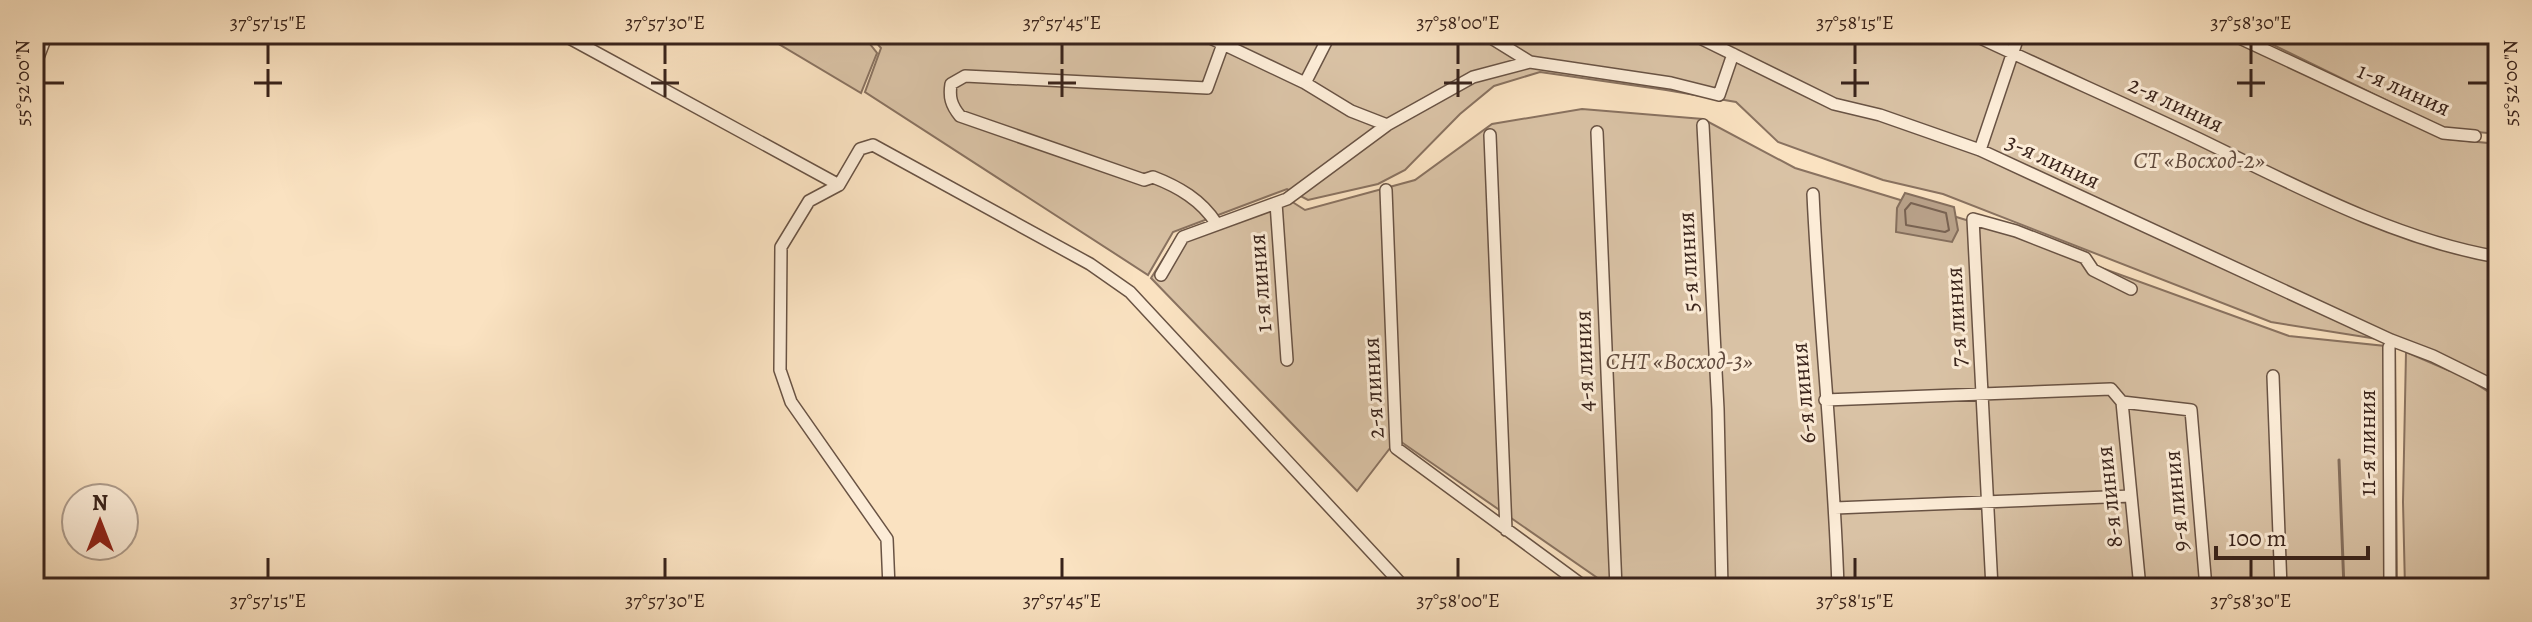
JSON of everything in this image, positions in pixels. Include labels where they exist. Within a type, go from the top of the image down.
[{"type":"street","points":[[34,68],[47,34]]},
{"type":"street","points":[[562,34],[839,185]]},
{"type":"street","points":[[1202,34],[1305,83],[1351,111],[1387,125]]},
{"type":"street","points":[[1305,83],[1330,34]]},
{"type":"street","points":[[1485,34],[1530,62]]},
{"type":"street","name":"3-я линия","points":[[1692,34],[1834,104],[1880,115],[1980,150],[2390,343],[2433,356],[2498,388]]},
{"type":"street","name":"2-я линия","points":[[1972,34],[2384,224],[2478,254],[2498,257]]},
{"type":"street","points":[[1980,150],[2019,34]]},
{"type":"street","name":"1-я линия","points":[[2231,34],[2443,133],[2475,136]]},
{"type":"street","points":[[1216,223],[1207,209],[1194,198],[1164,181],[1153,177],[1144,180],[960,116],[952,106],[949,95],[951,84],[965,76],[1207,88],[1223,44]]},
{"type":"street","points":[[1282,201],[1387,125],[1473,77],[1530,62],[1671,83],[1719,95],[1733,54]]},
{"type":"street","name":"5-я линия","points":[[1703,125],[1718,409],[1722,588]]},
{"type":"street","name":"4-я линия","points":[[1597,132],[1616,588]]},
{"type":"street","points":[[1490,135],[1506,530],[1586,588]]},
{"type":"street","points":[[889,588],[887,539],[791,402],[780,370],[781,247],[809,201],[839,185],[860,149],[873,145],[1077,256],[1130,292],[1405,588]]},
{"type":"street","name":"2-я линия","points":[[1386,190],[1396,448],[1506,530]]},
{"type":"street","name":"6-я линия","points":[[1813,194],[1838,588]]},
{"type":"street","name":"1-я линия","points":[[1161,275],[1183,237],[1282,201],[1287,360]]},
{"type":"street","name":"7-я линия","points":[[1992,588],[1973,219],[2016,231],[2085,258],[2093,270],[2131,289]]},
{"type":"street","name":"11-я линия","points":[[2390,343],[2390,588]]},
{"type":"street","points":[[2273,376],[2281,588]]},
{"type":"street","points":[[1825,400],[2111,389],[2122,402]]},
{"type":"street","name":"9-я линия","points":[[2122,402],[2191,410],[2206,588]]},
{"type":"street","name":"8-я линия","points":[[2122,402],[2140,588]]},
{"type":"street","points":[[1835,508],[2131,496]]},
{"type":"green space","points":[[762,34],[862,34],[877,53],[861,93]]},
{"type":"green space","name":"СТ «Восход-2»","points":[[869,34],[2224,34],[2447,139],[2498,144],[2498,393],[2473,382],[2498,398],[2498,588],[2405,588],[2406,352],[2450,371],[2390,341],[2271,322],[1943,194],[1883,180],[1778,142],[1736,102],[1540,72],[1494,86],[1460,114],[1405,170],[1378,184],[1308,200],[1287,189],[1173,232],[1148,275],[865,92],[881,48]]},
{"type":"green space","points":[[2251,34],[2498,34],[2498,134],[2445,129]]},
{"type":"green space","name":"СНТ «Восход-3»","points":[[1582,109],[1703,119],[1795,168],[1986,226],[2289,336],[2395,347],[2397,588],[1612,588],[1397,439],[1357,491],[1151,278],[1180,232],[1283,196],[1305,210],[1415,180],[1492,124]]},
{"type":"water","points":[[1905,193],[1954,207],[1958,230],[1952,242],[1896,232],[1897,208]]},
{"type":"waterway","points":[[2339,460],[2344,588]]}]
